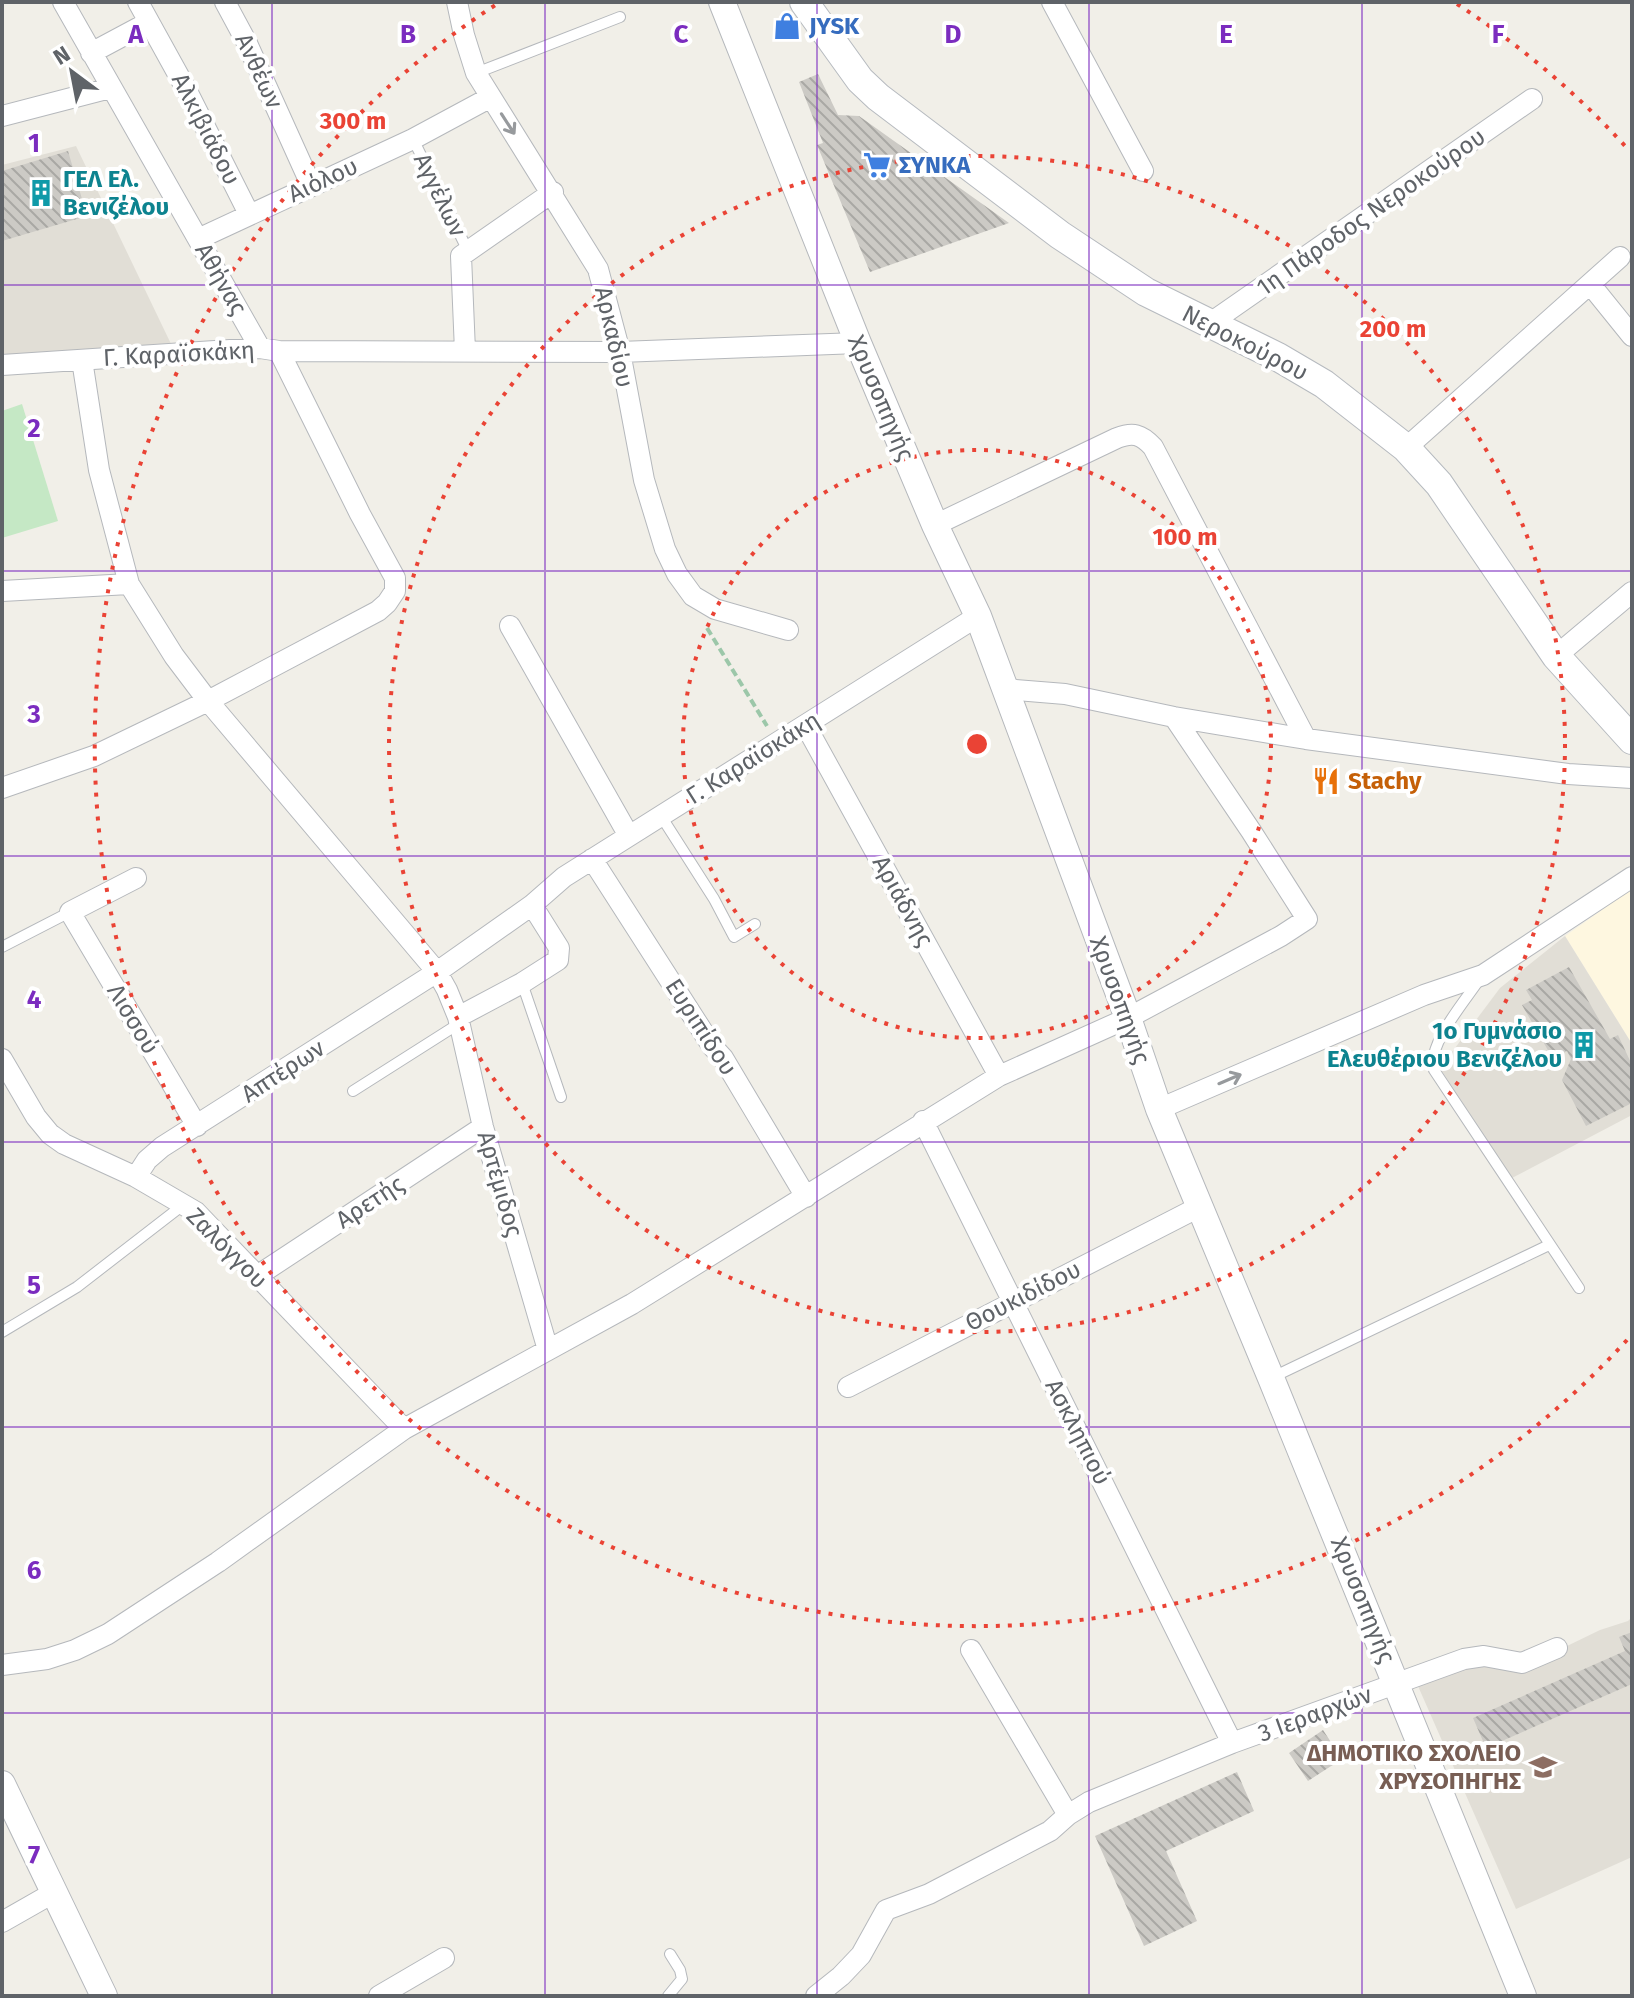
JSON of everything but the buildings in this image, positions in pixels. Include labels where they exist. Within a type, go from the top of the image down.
[{"type":"main road","name":"Νεροκούρου","points":[[804,2],[860,80],[878,97],[1060,235],[1146,292],[1278,357],[1324,384],[1406,448],[1439,484],[1556,656],[1632,740]]},
{"type":"street","name":"Αθήνας","points":[[63,2],[198,239],[270,350],[395,578],[395,591],[378,611],[208,701]]},
{"type":"street","name":"Αλκιβιάδου","points":[[138,2],[249,214]]},
{"type":"street","name":"Ανθέων","points":[[225,2],[246,41],[311,185]]},
{"type":"street","name":"Αρκαδίου","points":[[457,2],[476,73],[553,192],[598,269],[620,352],[644,480],[665,549],[677,574],[693,596]]},
{"type":"street","name":"Χρυσοπηγής","points":[[722,2],[858,343],[935,525],[978,616],[1159,1109],[1523,1996]]},
{"type":"street","points":[[1052,2],[1143,171]]},
{"type":"street","points":[[91,53],[149,22]]},
{"type":"street","points":[[2,116],[110,88]]},
{"type":"street","name":"Αιόλου","points":[[198,239],[413,139],[491,97]]},
{"type":"street","name":"1η Πάροδος Νεροκούρου","points":[[1209,324],[1532,99]]},
{"type":"street","points":[[464,253],[553,192]]},
{"type":"street","name":"Αγγέλων","points":[[464,253],[465,351]]},
{"type":"street","points":[[1406,448],[1620,257]]},
{"type":"street","points":[[1590,284],[1632,336]]},
{"type":"street","name":"Γ. Καραϊσκάκη","points":[[459,1020],[437,972],[208,701],[174,656],[129,584],[99,470],[82,360],[270,350],[620,352],[858,343]]},
{"type":"street","points":[[2,365],[82,360]]},
{"type":"street","points":[[935,525],[1117,438],[1131,433],[1144,437],[1153,447],[1306,739]]},
{"type":"street","points":[[2,591],[129,584]]},
{"type":"street","points":[[1556,656],[1632,592]]},
{"type":"street","points":[[693,596],[715,609],[788,630]]},
{"type":"street","name":"Γ. Καραϊσκάκη","points":[[437,972],[532,905],[564,877],[978,616]]},
{"type":"street","points":[[510,626],[629,836]]},
{"type":"street","points":[[1004,689],[1065,694],[1174,717],[1306,739],[1568,774],[1632,778]]},
{"type":"street","points":[[2,788],[94,756],[208,701]]},
{"type":"street","points":[[2,1665],[47,1659],[108,1634],[218,1562],[404,1429],[632,1304],[999,1076],[1128,1018],[1307,919],[1174,717]]},
{"type":"street","name":"Αριάδνης","points":[[806,726],[999,1076]]},
{"type":"street","name":"Ευριπίδου","points":[[592,859],[712,1046],[723,1058],[806,1197]]},
{"type":"street","points":[[1159,1109],[1424,995],[1483,975],[1632,877]]},
{"type":"street","points":[[70,912],[136,878]]},
{"type":"street","points":[[459,1020],[553,965],[560,954],[532,905]]},
{"type":"street","name":"Λισσού","points":[[70,912],[197,1126]]},
{"type":"street","name":"Απτέρων","points":[[136,1177],[147,1160],[162,1147],[437,972]]},
{"type":"street","name":"Αρτέμιδος","points":[[459,1020],[483,1127],[548,1350]]},
{"type":"street","name":"Ζαλόγγου","points":[[2,1059],[50,1134],[184,1204],[212,1227],[404,1429]]},
{"type":"street","name":"Ασκληπιού","points":[[923,1121],[1232,1743]]},
{"type":"street","name":"Αρετής","points":[[257,1276],[483,1127]]},
{"type":"street","name":"Θουκιδίδου","points":[[848,1387],[1199,1207]]},
{"type":"street","name":"3 Ιεραρχών","points":[[816,1996],[861,1955],[886,1910],[929,1894],[1050,1831],[1073,1812],[1232,1743],[1464,1659],[1484,1656],[1522,1663],[1557,1648]]},
{"type":"street","points":[[971,1650],[1073,1812]]},
{"type":"street","points":[[2,1784],[104,1996]]},
{"type":"street","points":[[2,1922],[53,1893]]},
{"type":"street","points":[[379,1996],[444,1958]]},
{"type":"lane","points":[[476,73],[620,17]]},
{"type":"lane","name":"Αγγέλων","points":[[413,139],[464,253]]},
{"type":"lane","points":[[661,816],[714,899],[734,937],[755,924]]},
{"type":"lane","points":[[2,947],[70,912]]},
{"type":"lane","points":[[1483,975],[1443,1034],[1432,1062],[1440,1080],[1579,1288]]},
{"type":"lane","points":[[522,983],[561,1097]]},
{"type":"lane","points":[[353,1091],[459,1020]]},
{"type":"lane","points":[[2,1332],[77,1287],[184,1204]]},
{"type":"lane","points":[[1271,1378],[1549,1245]]},
{"type":"lane","points":[[668,1996],[682,1979],[670,1954]]},
{"type":"path","points":[[693,596],[713,640],[778,743]]},
{"type":"shaded area","points":[[76,146],[172,346],[2,359],[2,165]]},
{"type":"shaded area","points":[[1632,889],[1632,1044],[1565,936]]},
{"type":"shaded area","points":[[1565,936],[1632,1044],[1632,1115],[1512,1178],[1440,1068],[1500,988]]},
{"type":"shaded area","name":"ΔΗΜΟΤΙΚΟ ΣΧΟΛΕΙΟ ΧΡΥΣΟΠΗΓΗΣ","points":[[1632,1617],[1632,1857],[1516,1909],[1414,1677],[1477,1658],[1532,1663]]},
{"type":"green space","points":[[22,404],[58,521],[2,538],[2,411]]},
{"type":"place","name":"JYSK","points":[[787,26]]},
{"type":"place","name":"ΣΥΝΚΑ","points":[[877,165]]},
{"type":"place","name":"ΓΕΛ Ελ. Βενιζέλου","points":[[41,193]]},
{"type":"place","name":"Stachy","points":[[1326,781]]},
{"type":"place","name":"1ο Γυμνάσιο Ελευθέριου Βενιζέλου","points":[[1584,1045]]},
{"type":"place","name":"ΔΗΜΟΤΙΚΟ ΣΧΟΛΕΙΟ ΧΡΥΣΟΠΗΓΗΣ","points":[[1543,1767]]}]
